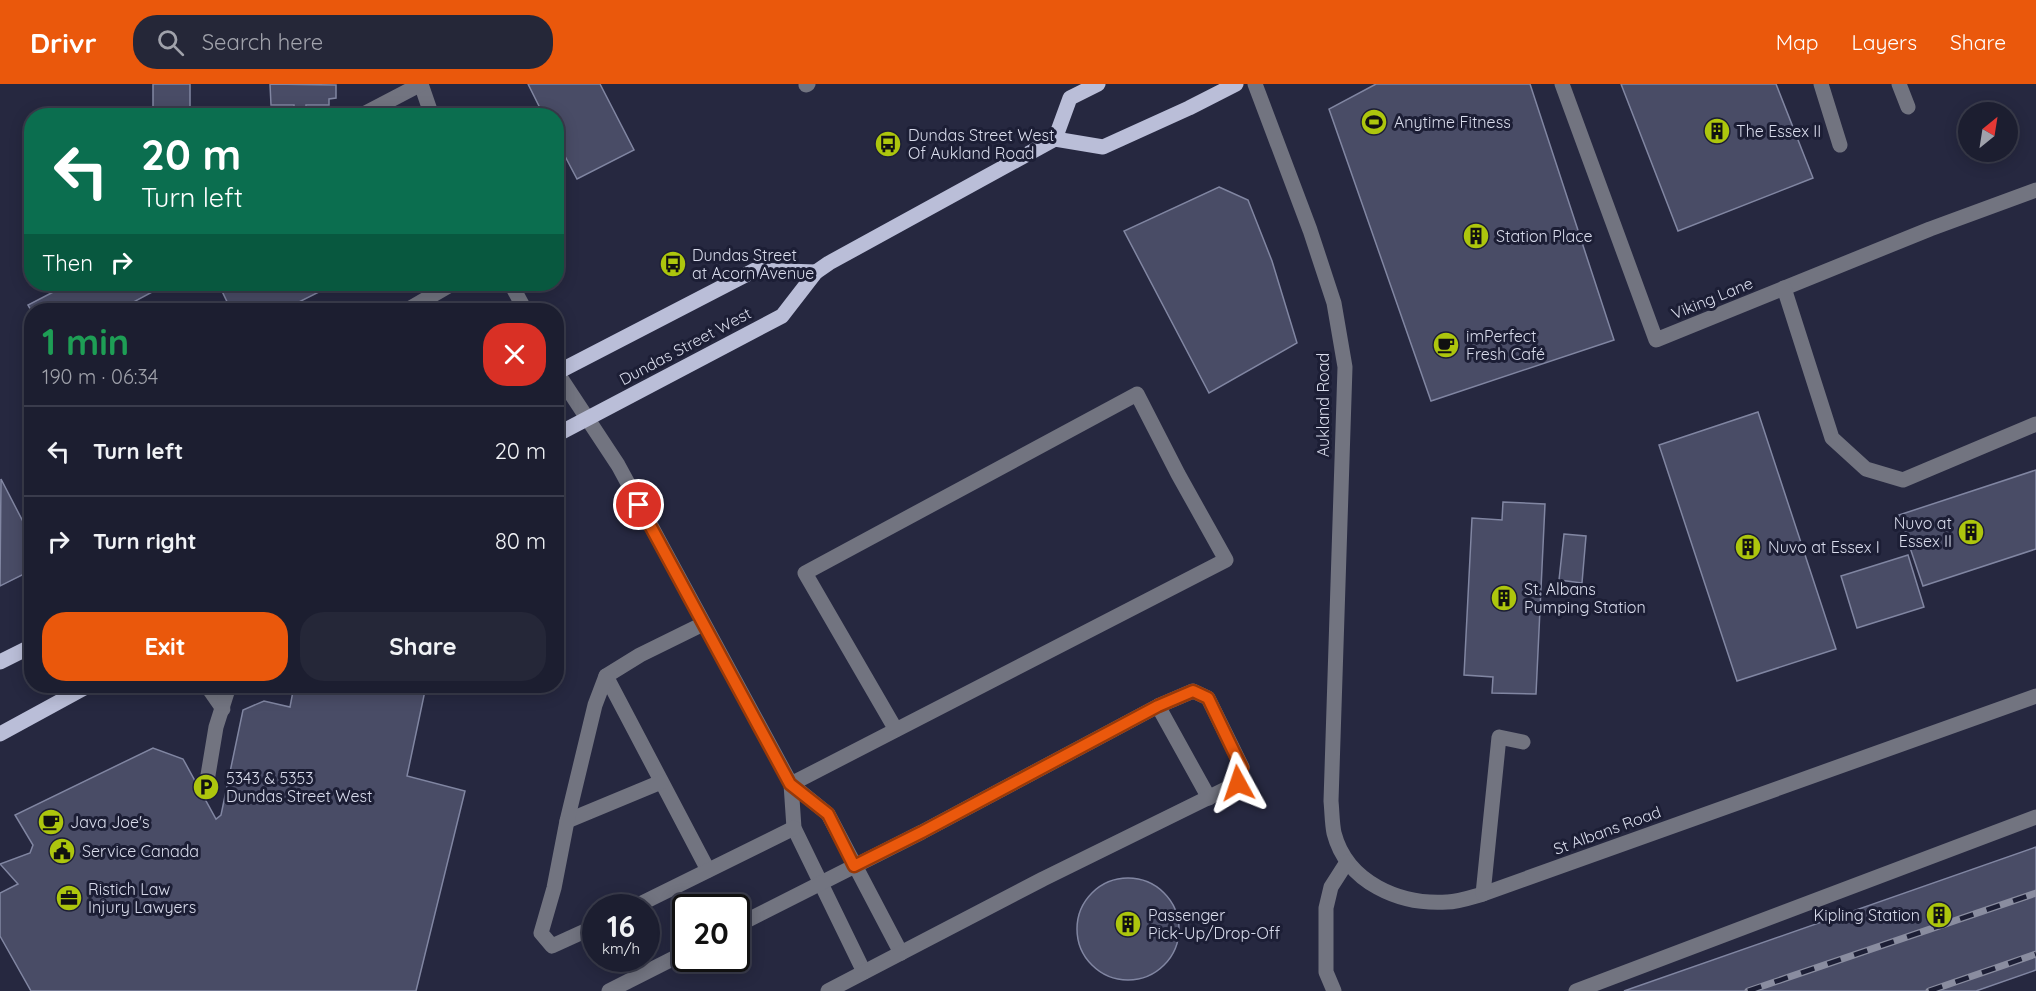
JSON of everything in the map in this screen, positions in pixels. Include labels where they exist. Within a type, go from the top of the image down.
[{"type":"main road","points":[[1098,84],[1070,98],[1055,139],[1103,147],[1236,84]]},
{"type":"main road","name":"Dundas Street West","points":[[564,431],[782,316],[816,272],[1055,139]]},
{"type":"main road","points":[[564,368],[755,270],[816,272]]},
{"type":"main road","points":[[0,662],[24,650]]},
{"type":"main road","points":[[0,734],[75,693]]},
{"type":"street","points":[[375,108],[421,84],[429,108]]},
{"type":"street","name":"Aukland Road","points":[[1255,84],[1310,230],[1334,303],[1345,367],[1334,704]]},
{"type":"street","name":"Viking Lane","points":[[1562,84],[1656,340],[1929,229],[2036,190]]},
{"type":"street","points":[[1821,84],[1840,146]]},
{"type":"street","points":[[1899,84],[1908,107]]},
{"type":"street","points":[[1784,288],[1832,438],[1866,469],[1903,480],[2036,424]]},
{"type":"street","points":[[419,303],[440,291]]},
{"type":"street","points":[[564,383],[618,465],[790,784],[828,814],[901,953]]},
{"type":"street","points":[[790,784],[896,730],[1226,560],[1137,394],[805,573],[896,730]]},
{"type":"street","points":[[582,932],[552,946],[541,933],[554,888],[567,821],[595,705],[606,676],[640,655],[703,624]]},
{"type":"street","points":[[606,676],[708,870]]},
{"type":"street","points":[[750,919],[922,832],[1158,706],[1193,691],[1208,698],[1242,768],[1238,783],[1043,879],[828,991]]},
{"type":"street","points":[[212,693],[223,709]]},
{"type":"street","points":[[206,787],[216,727],[227,693]]},
{"type":"street","name":"St Albans Road","points":[[1334,704],[1331,801],[1334,834],[1347,862],[1368,882],[1394,896],[1415,901],[1449,903],[1483,894],[2036,696]]},
{"type":"street","points":[[1158,706],[1209,798]]},
{"type":"street","points":[[1483,894],[1499,737],[1523,742]]},
{"type":"street","points":[[567,821],[661,782]]},
{"type":"street","points":[[790,784],[794,828],[864,972]]},
{"type":"street","points":[[1576,991],[2036,817]]},
{"type":"street","points":[[660,894],[794,828]]},
{"type":"street","points":[[1334,991],[1326,972],[1326,908],[1331,887],[1347,862]]},
{"type":"street","points":[[609,991],[672,958]]},
{"type":"building","points":[[153,84],[190,84],[190,108],[153,108]]},
{"type":"building","points":[[270,84],[336,85],[336,98],[329,99],[329,105],[306,105],[306,108],[294,108],[294,105],[271,105]]},
{"type":"building","points":[[528,84],[600,84],[634,150],[577,179],[564,154],[564,108],[540,108]]},
{"type":"building","name":"Station Place","points":[[1376,84],[1530,84],[1614,340],[1431,401],[1329,109]]},
{"type":"building","name":"The Essex II","points":[[1621,84],[1776,84],[1813,178],[1678,231]]},
{"type":"building","points":[[1219,187],[1248,200],[1272,261],[1297,343],[1209,393],[1124,231]]},
{"type":"building","points":[[55,291],[154,291],[132,303],[32,303]]},
{"type":"building","points":[[222,291],[321,291],[297,303],[228,303]]},
{"type":"building","name":"Nuvo at Essex I","points":[[1758,412],[1836,649],[1737,681],[1659,445]]},
{"type":"building","name":"Nuvo at Essex II","points":[[2036,470],[2036,549],[1923,586],[1899,515]]},
{"type":"building","points":[[1,479],[24,524],[24,574],[0,586]]},
{"type":"building","name":"St. Albans Pumping Station","points":[[1503,502],[1545,504],[1536,694],[1492,693],[1493,677],[1464,675],[1472,518],[1502,520]]},
{"type":"building","points":[[1564,534],[1586,536],[1582,583],[1559,580]]},
{"type":"building","points":[[1908,555],[1924,607],[1857,628],[1841,576]]},
{"type":"building","points":[[293,693],[425,693],[407,776],[465,791],[416,991],[31,991],[0,936],[0,893],[18,884],[0,864],[30,853],[33,845],[15,815],[153,748],[183,759],[216,819],[221,815],[243,710],[264,701],[290,707]]},
{"type":"building","name":"Kipling Station","points":[[2036,847],[2036,970],[1976,991],[1624,991]]},
{"type":"building","name":"Passenger Pick-Up/Drop-Off","points":[[1128,878],[1148,882],[1164,893],[1175,909],[1179,929],[1175,949],[1164,965],[1148,976],[1128,980],[1108,976],[1092,965],[1081,949],[1077,929],[1081,909],[1092,893],[1108,882]]},
{"type":"railway","points":[[1748,991],[2036,893]]},
{"type":"railway","points":[[1929,991],[2036,954]]},
{"type":"place","name":"Anytime Fitness","points":[[1374,122]]},
{"type":"place","name":"The Essex II","points":[[1717,131]]},
{"type":"place","name":"Dundas Street West Of Aukland Road","points":[[888,144]]},
{"type":"place","name":"Station Place","points":[[1476,236]]},
{"type":"place","name":"Dundas Street at Acorn Avenue","points":[[673,264]]},
{"type":"place","name":"imPerfect Fresh Café","points":[[1446,345]]},
{"type":"place","name":"Nuvo at Essex II","points":[[1971,532]]},
{"type":"place","name":"Nuvo at Essex I","points":[[1748,547]]},
{"type":"place","name":"St. Albans Pumping Station","points":[[1504,598]]},
{"type":"place","name":"5343 & 5353 Dundas Street West","points":[[206,787]]},
{"type":"place","name":"Java Joe's","points":[[51,822]]},
{"type":"place","name":"Service Canada","points":[[62,851]]},
{"type":"place","name":"Ristich Law Injury Lawyers","points":[[69,898]]},
{"type":"place","name":"Kipling Station","points":[[1939,915]]},
{"type":"place","name":"Passenger Pick-Up/Drop-Off","points":[[1128,924]]},
{"type":"route","points":[[639,505],[790,784],[828,814],[854,866],[1158,706],[1193,691],[1208,698],[1242,768],[1238,783]]}]
